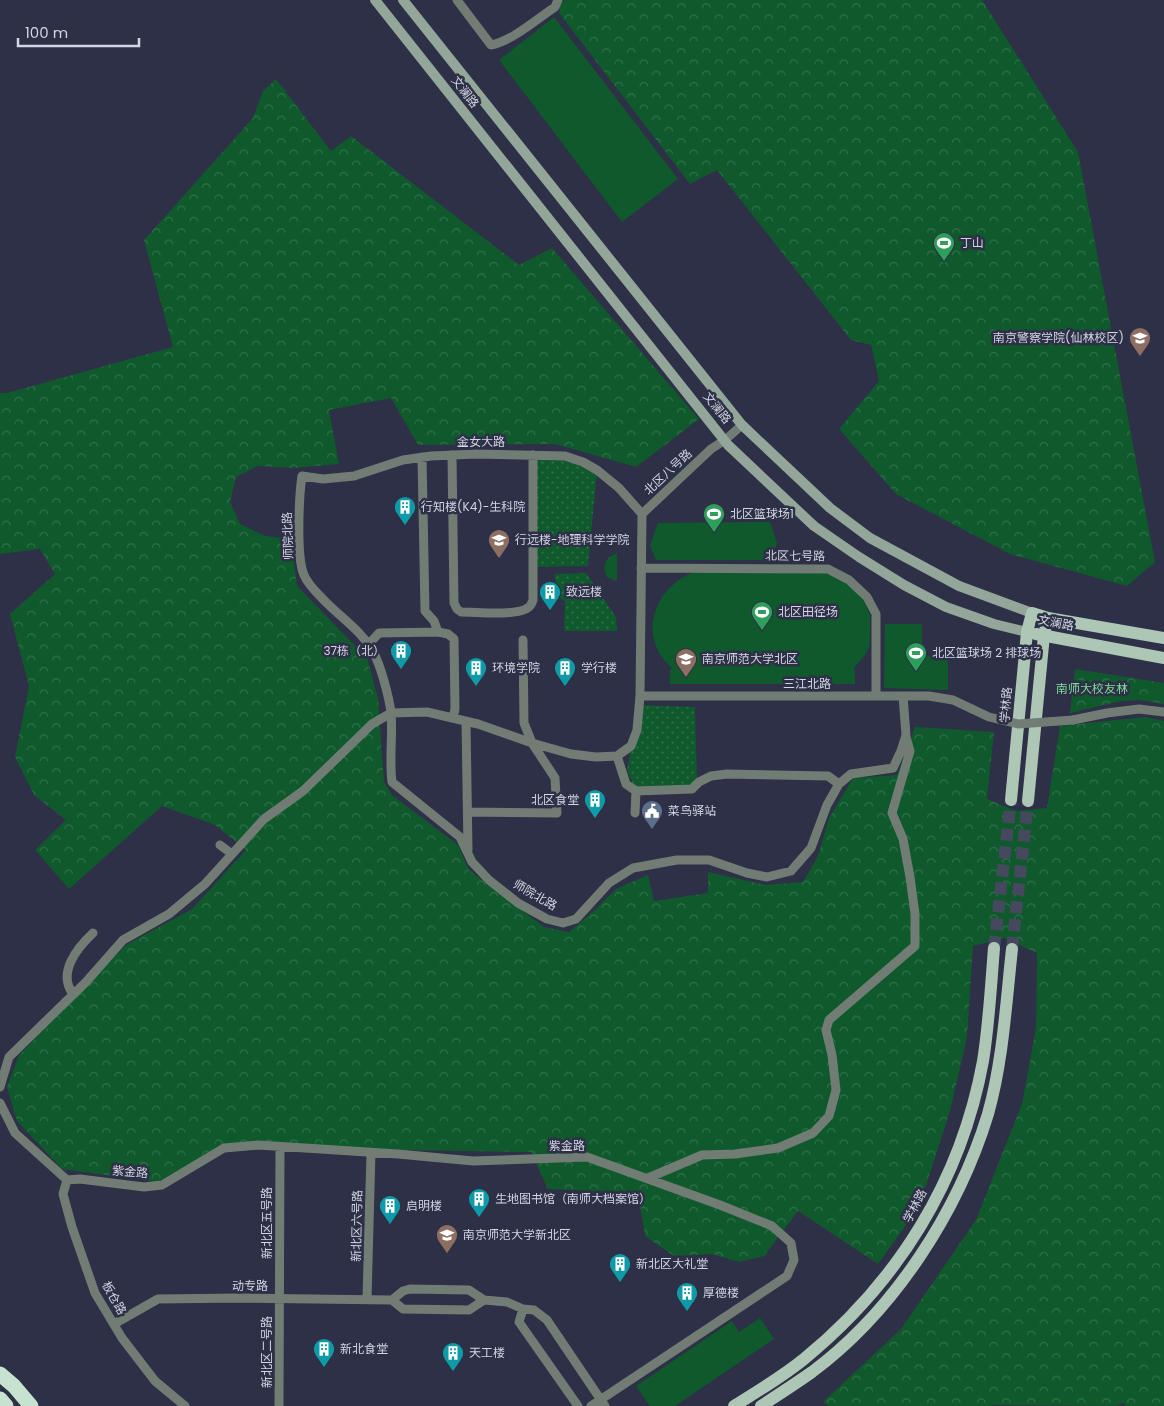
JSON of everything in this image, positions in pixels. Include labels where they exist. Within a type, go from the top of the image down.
[{"type":"highway","points":[[0,1374],[14,1386],[31,1406]]},
{"type":"highway","points":[[0,1382],[20,1406]]},
{"type":"highway","points":[[0,1399],[6,1406]]},
{"type":"main road","name":"文澜路","points":[[375,0],[725,440],[814,526],[904,585],[946,607],[994,624],[1027,632],[1164,658]]},
{"type":"main road","name":"文澜路","points":[[404,0],[742,425],[830,508],[870,538],[958,586],[1048,618],[1164,638]]},
{"type":"main road","name":"学林路","points":[[1011,800],[1027,632],[1032,613]]},
{"type":"main road","points":[[1028,801],[1044,635],[1048,618]]},
{"type":"main road","name":"学林路","points":[[734,1406],[803,1360],[844,1324],[872,1294],[900,1259],[928,1214],[955,1157],[972,1109],[983,1059],[994,948]]},
{"type":"main road","points":[[761,1406],[812,1372],[852,1337],[885,1304],[913,1266],[942,1220],[970,1164],[988,1113],[998,1063],[1012,949]]},
{"type":"street","points":[[457,0],[490,45],[497,44],[518,32],[555,7],[558,0]]},
{"type":"street","name":"北区八号路","points":[[642,514],[711,449],[742,425]]},
{"type":"street","name":"金女大路","points":[[302,476],[323,479],[354,476],[403,460],[422,457],[477,454],[565,456],[583,462],[597,470],[619,488],[642,514]]},
{"type":"street","points":[[452,455],[454,603],[456,609],[461,612],[500,612],[521,611],[528,608],[533,600],[535,567],[533,565],[533,455]]},
{"type":"street","points":[[422,457],[424,611],[434,620],[438,632]]},
{"type":"street","name":"师院北路","points":[[302,476],[299,518],[300,554],[303,574],[320,597],[354,627],[373,651],[384,680],[391,713],[390,764],[392,782],[460,837],[472,862],[488,880],[518,903],[548,919],[563,923],[576,919],[609,883],[633,868],[677,860],[708,860],[767,877],[791,871],[811,848],[827,805],[839,784]]},
{"type":"street","points":[[0,1087],[9,1057],[86,982],[123,940],[169,914],[205,884],[264,819],[303,791],[372,724],[391,713],[427,712],[466,721],[571,754],[596,757],[617,756],[631,746],[638,730],[640,696],[642,514]]},
{"type":"street","name":"北区七号路","points":[[641,568],[828,568],[849,580],[867,597],[876,614],[876,696]]},
{"type":"street","points":[[368,645],[379,633],[438,632],[448,634],[454,639],[453,718]]},
{"type":"street","points":[[468,812],[557,813],[555,778],[532,743],[524,723],[523,640]]},
{"type":"street","name":"三江北路","points":[[640,696],[929,696],[953,700],[989,717],[1018,724],[1073,720],[1139,709],[1164,712]]},
{"type":"street","points":[[648,1178],[702,1155],[735,1154],[778,1148],[813,1133],[830,1116],[836,1090],[832,1056],[826,1030],[830,1020],[915,946],[915,914],[910,877],[903,839],[892,813],[910,751],[906,735],[903,696]]},
{"type":"street","points":[[466,721],[469,855]]},
{"type":"street","points":[[617,756],[626,784],[636,791],[692,789],[699,782],[711,776],[727,774],[828,776],[839,784],[851,774],[893,768],[906,735]]},
{"type":"street","points":[[635,813],[636,791]]},
{"type":"street","points":[[220,845],[232,854]]},
{"type":"street","points":[[73,994],[67,986],[67,973],[79,947],[93,933]]},
{"type":"street","points":[[0,1103],[15,1133],[67,1180]]},
{"type":"street","name":"紫金路","points":[[67,1180],[80,1179],[144,1187],[162,1185],[224,1148],[258,1145],[371,1152],[473,1162],[587,1156],[772,1226],[791,1243],[794,1260],[786,1276],[603,1403],[591,1406]]},
{"type":"street","name":"新北区五号路","points":[[279,1298],[280,1147]]},
{"type":"street","name":"新北区六号路","points":[[367,1299],[371,1152]]},
{"type":"street","name":"板仓路","points":[[67,1180],[63,1194],[94,1293],[122,1338],[155,1381],[185,1406]]},
{"type":"street","points":[[484,1300],[469,1310],[460,1310],[403,1309],[392,1300],[403,1291],[410,1289],[469,1290],[484,1300],[507,1302],[523,1309],[534,1310],[547,1320],[603,1403]]},
{"type":"street","name":"动专路","points":[[114,1324],[158,1300],[279,1298],[392,1300]]},
{"type":"street","name":"新北区二号路","points":[[279,1298],[279,1406]]},
{"type":"street","points":[[523,1309],[519,1322],[578,1406]]},
{"type":"green space","name":"丁山","points":[[565,0],[982,0],[1078,152],[1155,562],[1127,586],[1010,554],[896,494],[839,429],[879,381],[871,345],[851,340],[717,170],[690,184],[559,13],[561,3]]},
{"type":"green space","points":[[554,17],[678,179],[622,222],[499,60]]},
{"type":"green space","points":[[276,79],[331,151],[351,136],[519,265],[552,248],[699,419],[636,467],[555,444],[418,445],[391,398],[329,410],[339,464],[293,468],[258,466],[236,477],[230,502],[240,524],[265,536],[291,539],[297,586],[367,658],[378,698],[384,782],[392,795],[458,845],[469,870],[544,927],[569,932],[616,889],[648,875],[654,901],[708,893],[708,872],[766,885],[803,882],[818,856],[829,818],[853,778],[897,775],[915,727],[994,732],[987,799],[1017,811],[1047,808],[1060,726],[1145,717],[1164,721],[1164,1406],[1126,1406],[1124,1403],[1116,1406],[828,1406],[823,1402],[901,1329],[976,1220],[1022,1104],[1036,1028],[1037,953],[1004,938],[973,946],[967,1037],[950,1111],[919,1207],[878,1264],[798,1211],[764,1256],[739,1262],[712,1254],[674,1256],[645,1236],[638,1193],[548,1189],[531,1152],[222,1147],[157,1182],[62,1169],[17,1121],[7,1087],[19,1055],[126,945],[192,909],[246,850],[215,825],[162,806],[69,889],[35,850],[66,820],[34,795],[15,757],[29,686],[10,614],[55,574],[40,549],[0,554],[0,393],[7,393],[173,347],[144,240],[253,118],[263,91]]},
{"type":"green space","points":[[533,455],[565,456],[597,470],[588,566],[535,567]]},
{"type":"green space","name":"北区篮球场1","points":[[770,522],[777,543],[771,560],[656,560],[650,546],[658,523]]},
{"type":"green space","points":[[617,553],[616,581],[607,577],[604,566],[610,557]]},
{"type":"green space","name":"北区田径场","points":[[696,571],[830,571],[856,589],[865,602],[870,615],[870,639],[865,655],[853,669],[855,670],[855,684],[670,684],[670,669],[673,669],[661,656],[655,642],[654,614],[660,600],[669,588],[681,578]]},
{"type":"green space","points":[[586,573],[616,617],[617,631],[564,631],[565,601],[556,596],[555,574]]},
{"type":"green space","name":"北区篮球场 2 排球场","points":[[885,624],[922,624],[922,656],[948,657],[948,690],[884,688]]},
{"type":"green space","name":"南师大校友林","points":[[1075,669],[1164,683],[1164,704],[1138,700],[1121,701],[1070,713]]},
{"type":"green space","points":[[640,705],[695,707],[697,784],[636,791],[627,770]]},
{"type":"green space","points":[[760,1318],[774,1339],[675,1406],[650,1406],[636,1386],[732,1321],[739,1332]]},
{"type":"tunnel","points":[[994,948],[1011,800]]},
{"type":"tunnel","points":[[1012,949],[1028,801]]},
{"type":"place","name":"丁山","points":[[944,262]]},
{"type":"place","name":"南京警察学院(仙林校区)","points":[[1140,357]]},
{"type":"place","name":"行知楼(K4)-生科院","points":[[405,526]]},
{"type":"place","name":"北区篮球场1","points":[[714,533]]},
{"type":"place","name":"行远楼-地理科学学院","points":[[499,559]]},
{"type":"place","name":"致远楼","points":[[550,611]]},
{"type":"place","name":"北区田径场","points":[[762,631]]},
{"type":"place","name":"37栋（北）","points":[[401,670]]},
{"type":"place","name":"北区篮球场 2 排球场","points":[[916,672]]},
{"type":"place","name":"南京师范大学北区","points":[[686,678]]},
{"type":"place","name":"环境学院","points":[[476,687]]},
{"type":"place","name":"学行楼","points":[[565,687]]},
{"type":"place","name":"北区食堂","points":[[595,819]]},
{"type":"place","name":"菜鸟驿站","points":[[652,830]]},
{"type":"place","name":"生地图书馆（南师大档案馆）","points":[[479,1218]]},
{"type":"place","name":"启明楼","points":[[390,1225]]},
{"type":"place","name":"南京师范大学新北区","points":[[447,1254]]},
{"type":"place","name":"新北区大礼堂","points":[[620,1283]]},
{"type":"place","name":"厚德楼","points":[[687,1312]]},
{"type":"place","name":"新北食堂","points":[[324,1368]]},
{"type":"place","name":"天工楼","points":[[453,1372]]}]
